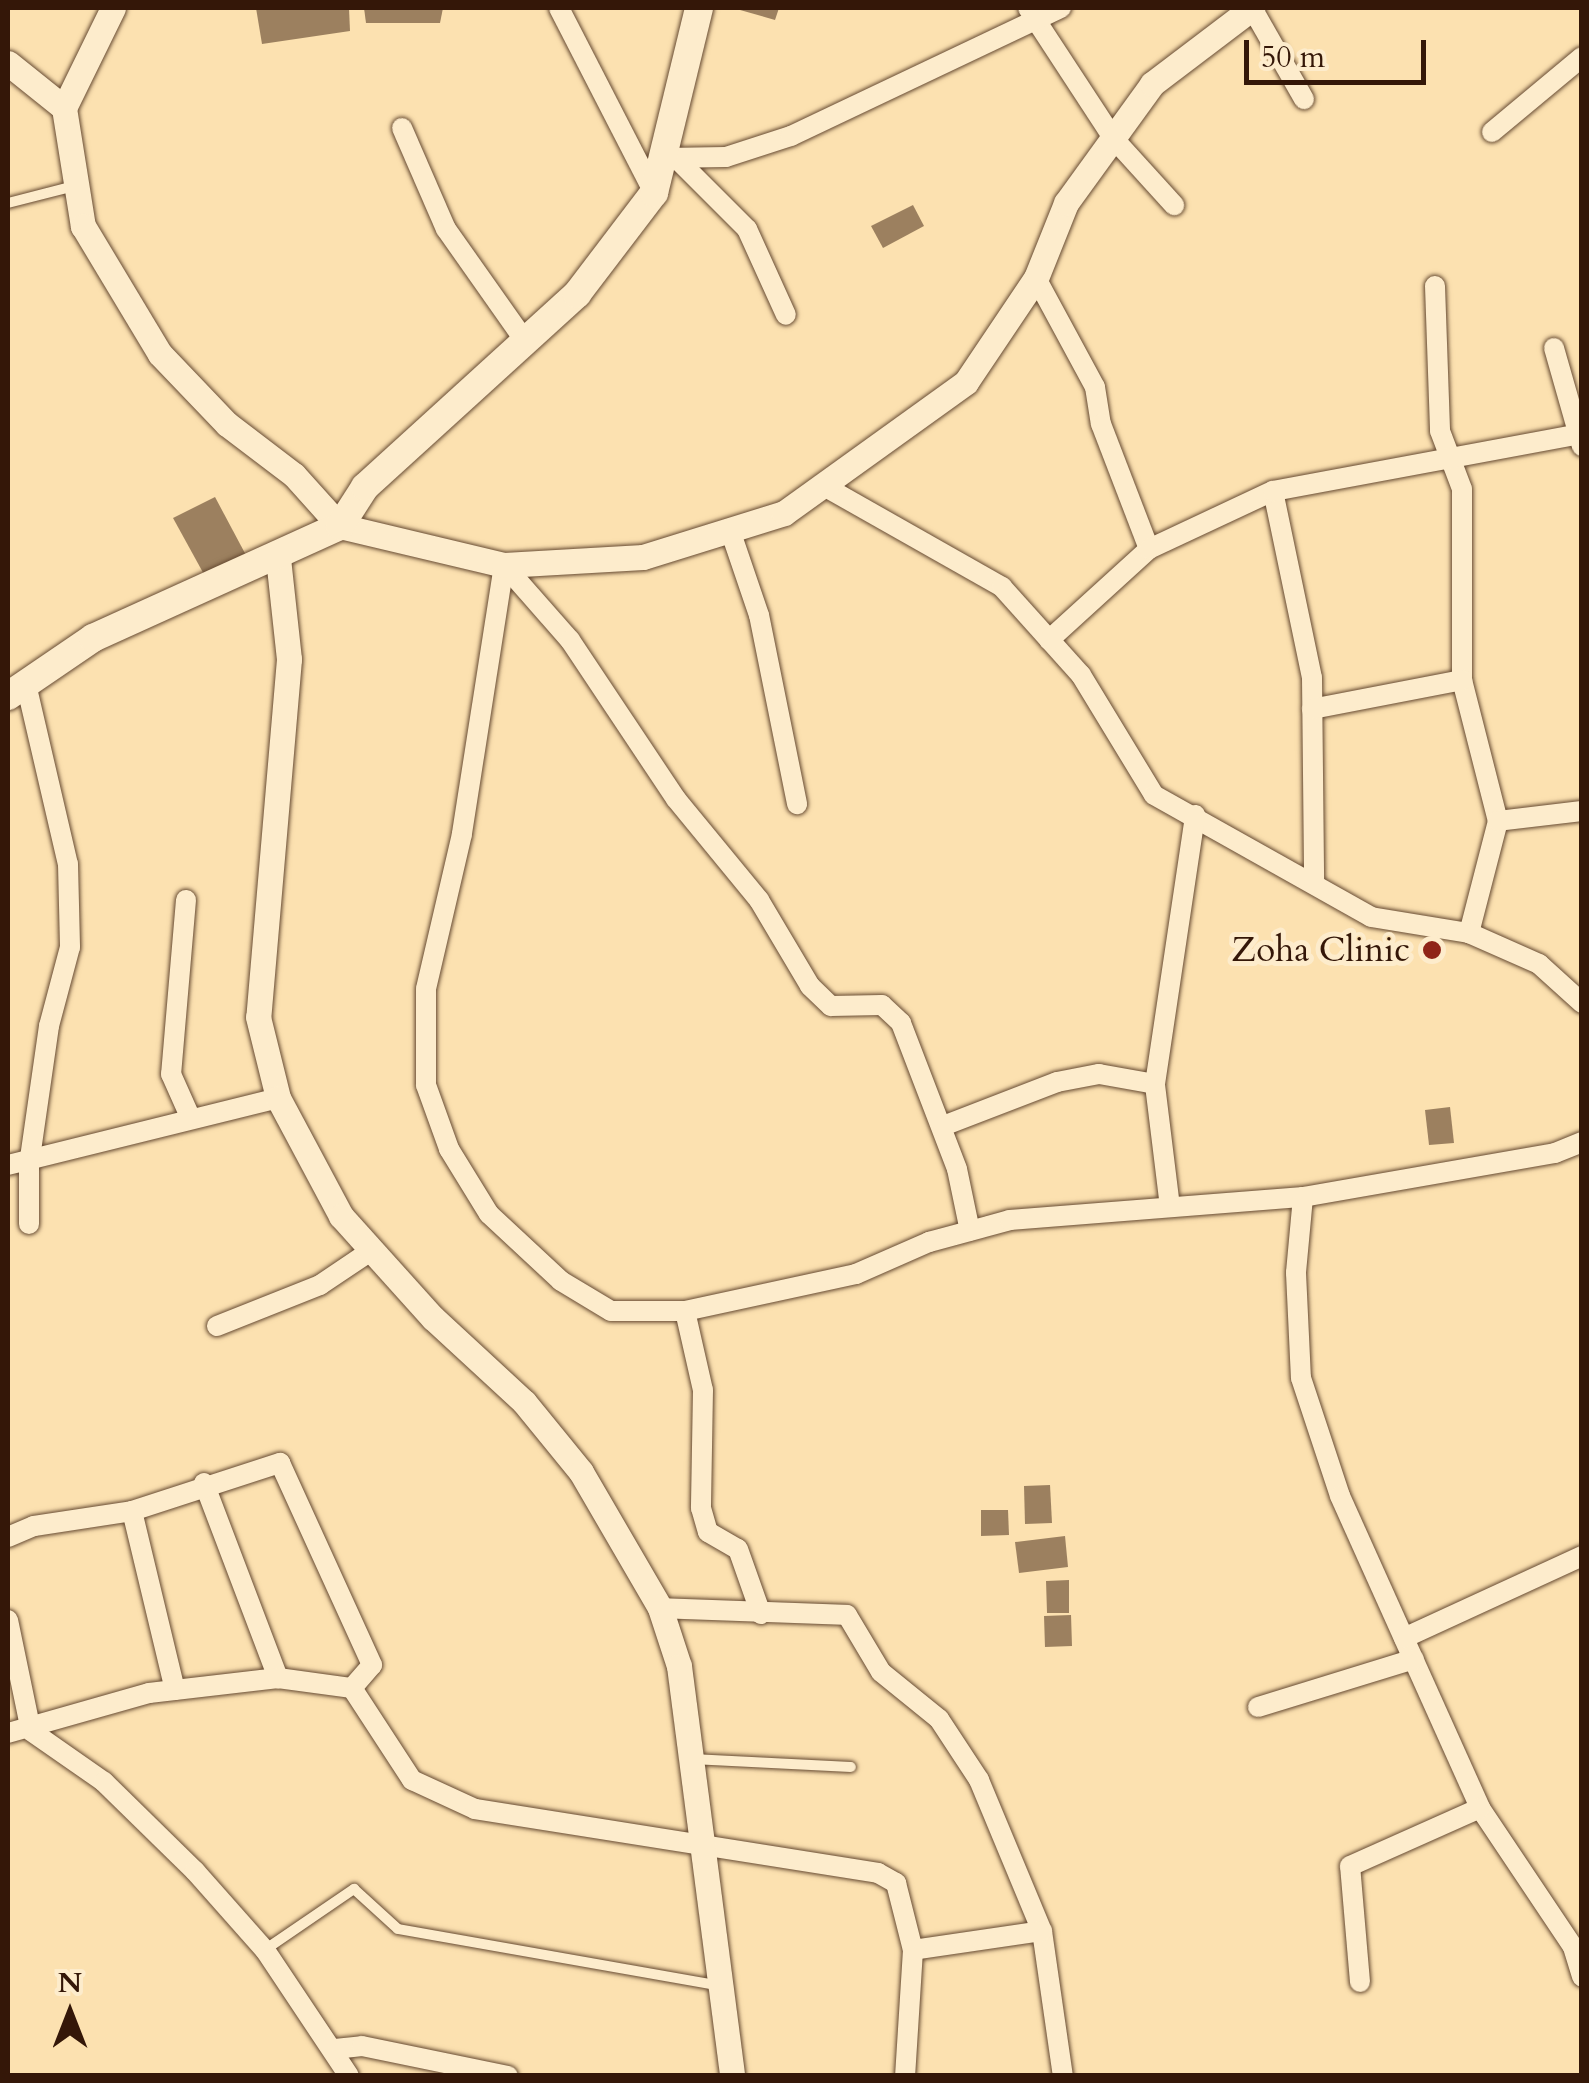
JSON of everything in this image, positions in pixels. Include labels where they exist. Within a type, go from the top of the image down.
[{"type":"main road","points":[[17,690],[93,638],[278,558],[340,526],[365,487],[577,294],[654,192],[671,158],[699,8]]},
{"type":"street","points":[[112,8],[64,108],[83,226],[160,354],[227,424],[294,475],[340,526],[504,565],[643,557],[784,513],[966,382],[1036,278],[1066,203],[1152,84],[1252,8],[1304,99]]},
{"type":"street","points":[[559,8],[654,192]]},
{"type":"street","points":[[671,158],[726,157],[791,136],[1030,15],[1061,8]]},
{"type":"street","points":[[1030,15],[1113,138],[1174,204]]},
{"type":"street","points":[[1492,132],[1582,56]]},
{"type":"street","points":[[8,63],[64,108]]},
{"type":"street","points":[[402,128],[446,230],[525,341]]},
{"type":"street","points":[[671,158],[746,230],[786,314]]},
{"type":"street","points":[[1036,278],[1095,387],[1102,424],[1149,549]]},
{"type":"street","points":[[1435,286],[1440,431],[1462,489],[1462,680],[1498,821],[1470,934]]},
{"type":"street","points":[[1049,640],[1149,549],[1272,491],[1581,438],[1554,348]]},
{"type":"street","points":[[822,486],[1002,587],[1081,675],[1154,795],[1371,917],[1470,934],[1539,964],[1582,1003]]},
{"type":"street","points":[[1272,491],[1312,678],[1314,883]]},
{"type":"street","points":[[730,530],[760,614],[797,804]]},
{"type":"street","points":[[278,558],[290,659],[258,1017],[278,1098],[341,1216],[524,1402],[581,1472],[660,1608],[679,1666],[732,2076]]},
{"type":"street","points":[[504,565],[570,640],[676,799],[760,900],[810,986],[830,1006],[882,1004],[901,1023],[943,1126],[970,1231]]},
{"type":"street","points":[[504,565],[462,834],[426,989],[426,1085],[448,1149],[490,1214],[561,1281],[611,1312],[685,1312],[856,1274],[970,1231],[1095,1209],[1302,1197],[1556,1153],[1582,1142]]},
{"type":"street","points":[[1312,709],[1462,680]]},
{"type":"street","points":[[17,690],[68,864],[70,947],[18,1165],[29,1224]]},
{"type":"street","points":[[1498,821],[1582,811]]},
{"type":"street","points":[[1170,1207],[1156,1084],[1195,815]]},
{"type":"street","points":[[186,900],[171,1074],[191,1119]]},
{"type":"street","points":[[943,1126],[1085,1076],[1156,1084]]},
{"type":"street","points":[[18,1165],[278,1098]]},
{"type":"street","points":[[1302,1197],[1296,1273],[1302,1378],[1340,1496],[1480,1808],[1577,1944],[1582,1977]]},
{"type":"street","points":[[218,1326],[320,1284],[372,1250]]},
{"type":"street","points":[[685,1312],[702,1390],[702,1508],[708,1532],[738,1549],[761,1614]]},
{"type":"street","points":[[8,1537],[34,1526],[132,1511],[204,1484],[280,1464],[372,1665],[352,1688]]},
{"type":"street","points":[[204,1484],[278,1678]]},
{"type":"street","points":[[132,1511],[176,1690]]},
{"type":"street","points":[[1404,1638],[1582,1556]]},
{"type":"street","points":[[660,1608],[846,1615],[881,1672],[939,1718],[979,1780],[1042,1931],[1063,2076]]},
{"type":"street","points":[[8,1620],[12,1659],[31,1731],[104,1782],[265,1950],[335,2049],[349,2076]]},
{"type":"street","points":[[1258,1706],[1414,1659]]},
{"type":"street","points":[[8,1733],[31,1731],[176,1690],[278,1678],[352,1688],[412,1780],[474,1809],[704,1850],[878,1874],[896,1883],[913,1950],[906,2076]]},
{"type":"street","points":[[1360,1982],[1350,1866],[1480,1808]]},
{"type":"street","points":[[913,1950],[1042,1931]]},
{"type":"street","points":[[335,2049],[362,2046],[508,2076]]},
{"type":"lane","points":[[8,203],[76,185]]},
{"type":"lane","points":[[692,1760],[851,1767]]},
{"type":"lane","points":[[265,1950],[354,1890],[398,1929],[721,1986]]},
{"type":"building","points":[[256,8],[349,8],[350,31],[262,44]]},
{"type":"building","points":[[364,8],[443,8],[440,23],[366,23]]},
{"type":"building","points":[[733,8],[779,8],[775,20]]},
{"type":"building","points":[[913,205],[924,226],[883,248],[871,226]]},
{"type":"building","points":[[215,497],[247,557],[206,578],[173,518]]},
{"type":"building","points":[[1450,1107],[1454,1143],[1429,1145],[1425,1110]]},
{"type":"building","points":[[1050,1485],[1052,1523],[1025,1524],[1024,1486]]},
{"type":"building","points":[[981,1510],[1008,1510],[1009,1535],[981,1536]]},
{"type":"building","points":[[1065,1536],[1068,1567],[1019,1573],[1015,1542]]},
{"type":"building","points":[[1069,1580],[1069,1613],[1047,1613],[1046,1581]]},
{"type":"building","points":[[1071,1615],[1072,1646],[1045,1647],[1044,1616]]},
{"type":"place","name":"Zoha Clinic","points":[[1432,950]]}]
